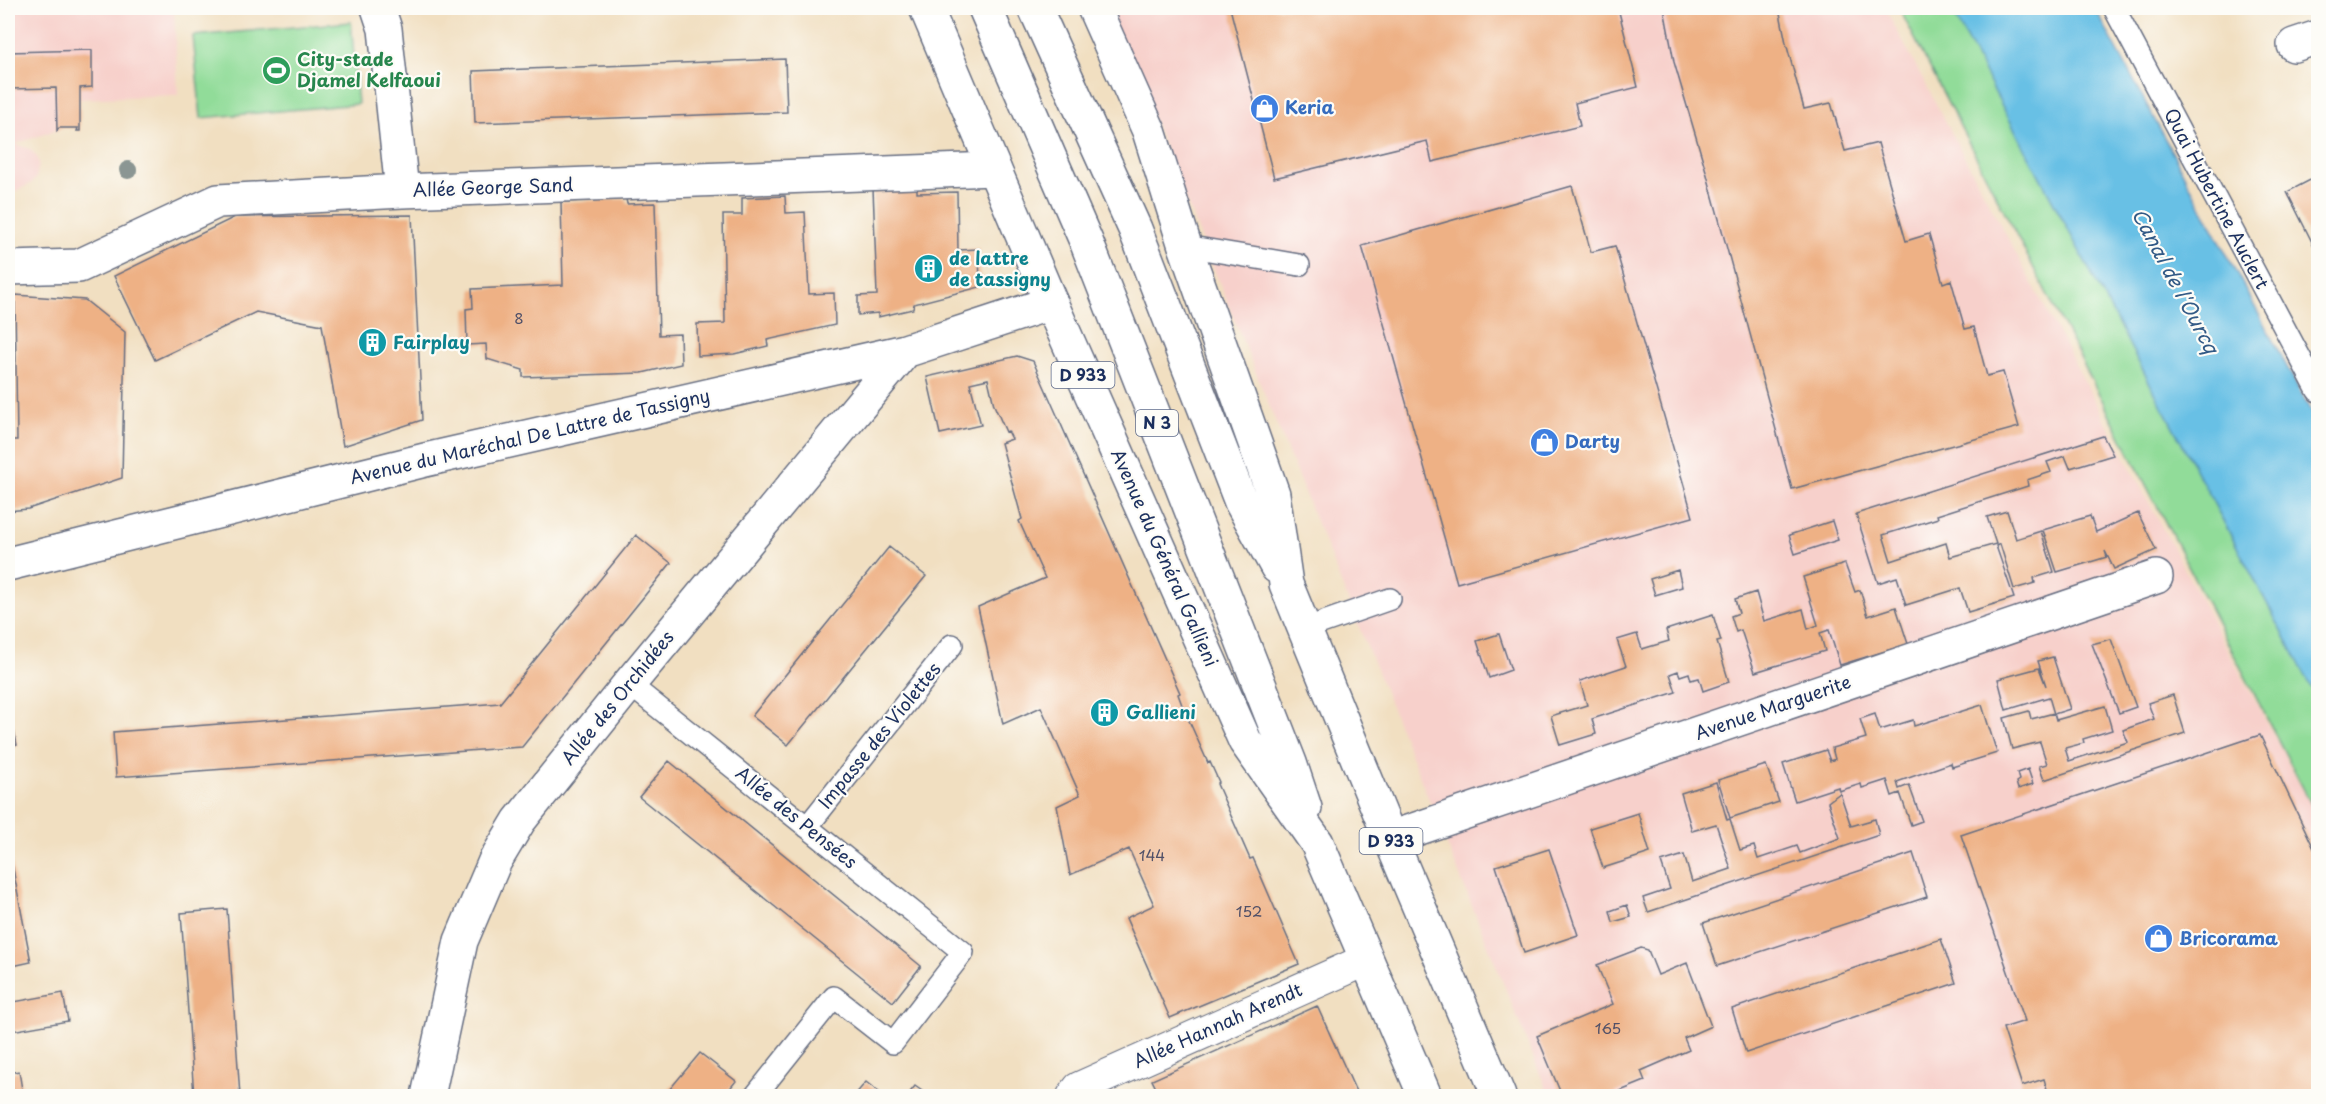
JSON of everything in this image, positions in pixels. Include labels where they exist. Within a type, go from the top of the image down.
[{"type":"street","points":[[378,8],[385,29],[402,191]]},
{"type":"street","name":"Avenue du Général Gallieni","points":[[926,8],[1052,303],[1245,741],[1317,843],[1425,1096]]},
{"type":"street","name":"N 3","points":[[985,8],[1086,241],[1290,763],[1317,843]]},
{"type":"street","points":[[1035,8],[1135,229],[1241,502],[1286,584]]},
{"type":"street","name":"D 933","points":[[1094,8],[1149,131],[1185,246],[1273,494],[1286,584],[1390,838],[1500,1096]]},
{"type":"street","name":"Allée George Sand","points":[[8,268],[79,266],[218,201],[402,191],[962,172],[994,169]]},
{"type":"street","name":"Avenue du Maréchal De Lattre de Tassigny","points":[[8,564],[425,460],[905,351],[1052,303]]},
{"type":"street","name":"Allée des Orchidées","points":[[428,1096],[461,941],[495,861],[519,821],[629,684],[905,351]]},
{"type":"street","name":"Avenue Marguerite","points":[[1390,838],[2156,577]]},
{"type":"street","name":"Allée Hannah Arendt","points":[[1072,1096],[1079,1088],[1366,960]]},
{"type":"lane","name":"Quai Hubertine Auclert","points":[[2114,8],[2319,391]]},
{"type":"lane","points":[[1185,246],[1299,265]]},
{"type":"lane","points":[[1304,629],[1390,599]]},
{"type":"lane","name":"Impasse des Violettes","points":[[807,827],[952,645]]},
{"type":"lane","name":"Allée des Pensées","points":[[629,684],[963,952],[893,1043],[834,997],[755,1096]]},
{"type":"shaded area","points":[[8,8],[174,8],[178,95],[80,99],[80,122],[15,144],[30,149],[37,157],[39,164],[36,178],[32,183],[8,195]]},
{"type":"shaded area","points":[[1108,8],[1885,8],[2318,819],[2318,1096],[1549,1096]]},
{"type":"green space","points":[[1899,8],[1952,8],[2318,698],[2318,817]]},
{"type":"green space","name":"City-stade Djamel Kelfaoui","points":[[351,22],[358,104],[201,118],[193,36]]},
{"type":"water","name":"Canal de l'Ourcq","points":[[1950,8],[2095,8],[2318,425],[2318,699]]},
{"type":"building","points":[[1230,8],[1618,8],[1638,87],[1575,103],[1580,126],[1432,162],[1427,141],[1274,178]]},
{"type":"building","points":[[1664,8],[1779,8],[1804,109],[1831,103],[1845,151],[1878,143],[1906,241],[1929,234],[1943,283],[1951,280],[1965,329],[1974,327],[1987,376],[2003,372],[2019,427],[1792,489],[1706,171],[1674,62]]},
{"type":"building","points":[[92,50],[92,87],[80,88],[80,131],[77,131],[78,128],[59,128],[57,131],[56,88],[8,89],[8,52]]},
{"type":"building","points":[[785,59],[787,112],[475,123],[473,71]]},
{"type":"building","points":[[2318,176],[2318,254],[2287,192]]},
{"type":"building","name":"Darty","points":[[1572,186],[1591,252],[1615,246],[1693,517],[1457,583],[1362,246]]},
{"type":"building","name":"de lattre de tassigny","points":[[873,188],[917,188],[917,193],[957,192],[958,250],[979,249],[980,287],[914,304],[913,309],[878,317],[878,313],[858,315],[858,296],[877,295]]},
{"type":"building","points":[[785,196],[786,213],[805,212],[809,294],[834,293],[835,325],[767,340],[768,346],[734,354],[698,356],[697,324],[725,323],[723,215],[742,215],[742,198]]},
{"type":"building","points":[[626,199],[627,204],[655,203],[659,335],[680,334],[681,364],[642,373],[523,377],[523,370],[487,359],[486,344],[467,345],[466,309],[473,308],[472,289],[563,285],[561,202]]},
{"type":"building","name":"Fairplay","points":[[412,215],[422,420],[343,446],[322,325],[256,312],[155,360],[114,276],[235,217]]},
{"type":"building","points":[[15,295],[85,300],[125,332],[122,478],[28,509],[8,511],[8,440],[17,440]]},
{"type":"building","points":[[1017,356],[1033,361],[1180,693],[1178,694],[1182,705],[1208,763],[1210,762],[1219,782],[1217,784],[1250,859],[1253,858],[1299,964],[1170,1018],[1126,918],[1154,905],[1129,849],[1070,875],[1057,806],[1080,795],[1041,707],[1003,724],[978,607],[1045,578],[1019,521],[1022,519],[1001,443],[1012,439],[1008,431],[1006,432],[994,405],[988,379],[970,383],[981,425],[940,434],[927,377]]},
{"type":"building","points":[[2103,436],[2113,455],[2070,468],[2065,456],[2047,462],[2051,472],[2027,480],[2028,486],[1883,535],[1891,561],[1946,543],[1950,557],[1996,544],[1987,517],[2007,511],[2016,539],[2041,531],[2054,572],[2034,578],[2035,583],[2014,589],[2000,544],[1996,546],[2014,598],[1968,612],[1960,588],[1906,605],[1897,577],[1878,583],[1856,514]]},
{"type":"building","points":[[2138,513],[2156,550],[2114,569],[2105,551],[2107,557],[2057,572],[2043,530],[2090,516],[2096,532]]},
{"type":"building","points":[[1832,521],[1838,540],[1795,554],[1789,535]]},
{"type":"building","points":[[636,535],[671,563],[522,747],[116,777],[113,732],[500,703]]},
{"type":"building","points":[[889,547],[926,576],[788,745],[752,716]]},
{"type":"building","points":[[1845,564],[1855,592],[1860,590],[1868,616],[1896,607],[1908,644],[1840,665],[1829,630],[1820,633],[1825,651],[1755,672],[1741,630],[1736,632],[1731,616],[1739,613],[1735,599],[1756,592],[1764,621],[1803,609],[1808,629],[1818,625],[1803,577]]},
{"type":"building","points":[[1678,570],[1682,587],[1655,595],[1650,579]]},
{"type":"building","points":[[1713,615],[1721,641],[1717,642],[1729,682],[1703,691],[1699,678],[1691,680],[1689,673],[1680,676],[1678,671],[1670,674],[1676,692],[1592,719],[1596,734],[1560,745],[1551,716],[1587,705],[1580,681],[1626,666],[1617,640],[1637,634],[1642,649],[1669,641],[1666,630]]},
{"type":"building","points":[[1499,634],[1511,670],[1489,678],[1477,641]]},
{"type":"building","points":[[2111,639],[2136,707],[2119,713],[2092,644]]},
{"type":"building","points":[[2053,657],[2070,709],[2054,714],[2049,697],[2006,710],[1998,679],[2039,668],[2046,686],[2038,661]]},
{"type":"building","points":[[2173,695],[2185,733],[2044,780],[2039,766],[2047,764],[2040,742],[2012,749],[2004,718],[2029,711],[2031,719],[2054,713],[2056,720],[2105,706],[2112,730],[2083,739],[2084,743],[2065,748],[2069,761],[2128,742],[2123,730],[2154,719],[2148,703]]},
{"type":"building","points":[[8,700],[17,745],[8,746]]},
{"type":"building","points":[[1982,705],[1997,753],[1952,767],[1951,763],[1897,782],[1899,789],[1909,785],[1922,821],[1911,825],[1900,793],[1892,796],[1887,780],[1862,788],[1861,784],[1839,791],[1838,787],[1795,801],[1783,764],[1826,750],[1830,761],[1835,759],[1832,748],[1866,738],[1860,719],[1875,714],[1880,730],[1913,720],[1914,726]]},
{"type":"building","name":"Bricorama","points":[[2260,735],[2318,857],[2318,1094],[2311,1096],[2049,1096],[2044,1079],[2022,1086],[2003,1028],[2025,1021],[1961,835]]},
{"type":"building","points":[[669,761],[921,966],[893,1002],[639,797]]},
{"type":"building","points":[[1766,765],[1779,802],[1730,818],[1718,780]]},
{"type":"building","points":[[2028,769],[2033,784],[2018,789],[2017,773]]},
{"type":"building","points":[[1716,782],[1727,820],[1730,819],[1740,850],[1754,846],[1758,859],[1797,846],[1800,853],[1840,838],[1828,802],[1840,793],[1851,826],[1875,819],[1879,835],[1648,912],[1643,898],[1670,889],[1661,862],[1684,855],[1692,882],[1731,869],[1716,824],[1692,831],[1681,793]]},
{"type":"building","points":[[1638,813],[1650,853],[1603,868],[1590,828]]},
{"type":"building","points":[[8,843],[31,962],[8,967]]},
{"type":"building","points":[[1549,849],[1578,935],[1524,953],[1496,866]]},
{"type":"building","points":[[1913,853],[1927,897],[1717,966],[1703,923]]},
{"type":"building","points":[[1627,905],[1631,917],[1613,922],[1610,911]]},
{"type":"building","points":[[227,909],[240,1096],[194,1096],[181,913]]},
{"type":"building","points":[[1941,939],[1956,983],[1746,1053],[1732,1009]]},
{"type":"building","points":[[1641,948],[1648,950],[1658,975],[1687,963],[1711,1026],[1684,1038],[1689,1050],[1641,1071],[1645,1081],[1608,1096],[1562,1096],[1537,1036],[1613,1004],[1597,965]]},
{"type":"building","points":[[63,993],[68,1021],[12,1031],[8,1003]]},
{"type":"building","points":[[1317,1006],[1358,1096],[1160,1096],[1152,1080]]},
{"type":"building","points":[[700,1053],[736,1081],[724,1096],[664,1096]]},
{"type":"building","points":[[19,1071],[23,1096],[8,1096],[8,1073]]},
{"type":"building","points":[[866,1082],[884,1096],[854,1096]]},
{"type":"building","points":[[915,1086],[929,1096],[907,1096]]},
{"type":"place","name":"City-stade Djamel Kelfaoui","points":[[276,70]]},
{"type":"place","name":"Keria","points":[[1264,108]]},
{"type":"place","name":"de lattre de tassigny","points":[[928,269]]},
{"type":"place","name":"Fairplay","points":[[372,343]]},
{"type":"place","name":"Darty","points":[[1544,442]]},
{"type":"place","name":"Gallieni","points":[[1105,713]]},
{"type":"place","name":"Bricorama","points":[[2158,939]]}]
